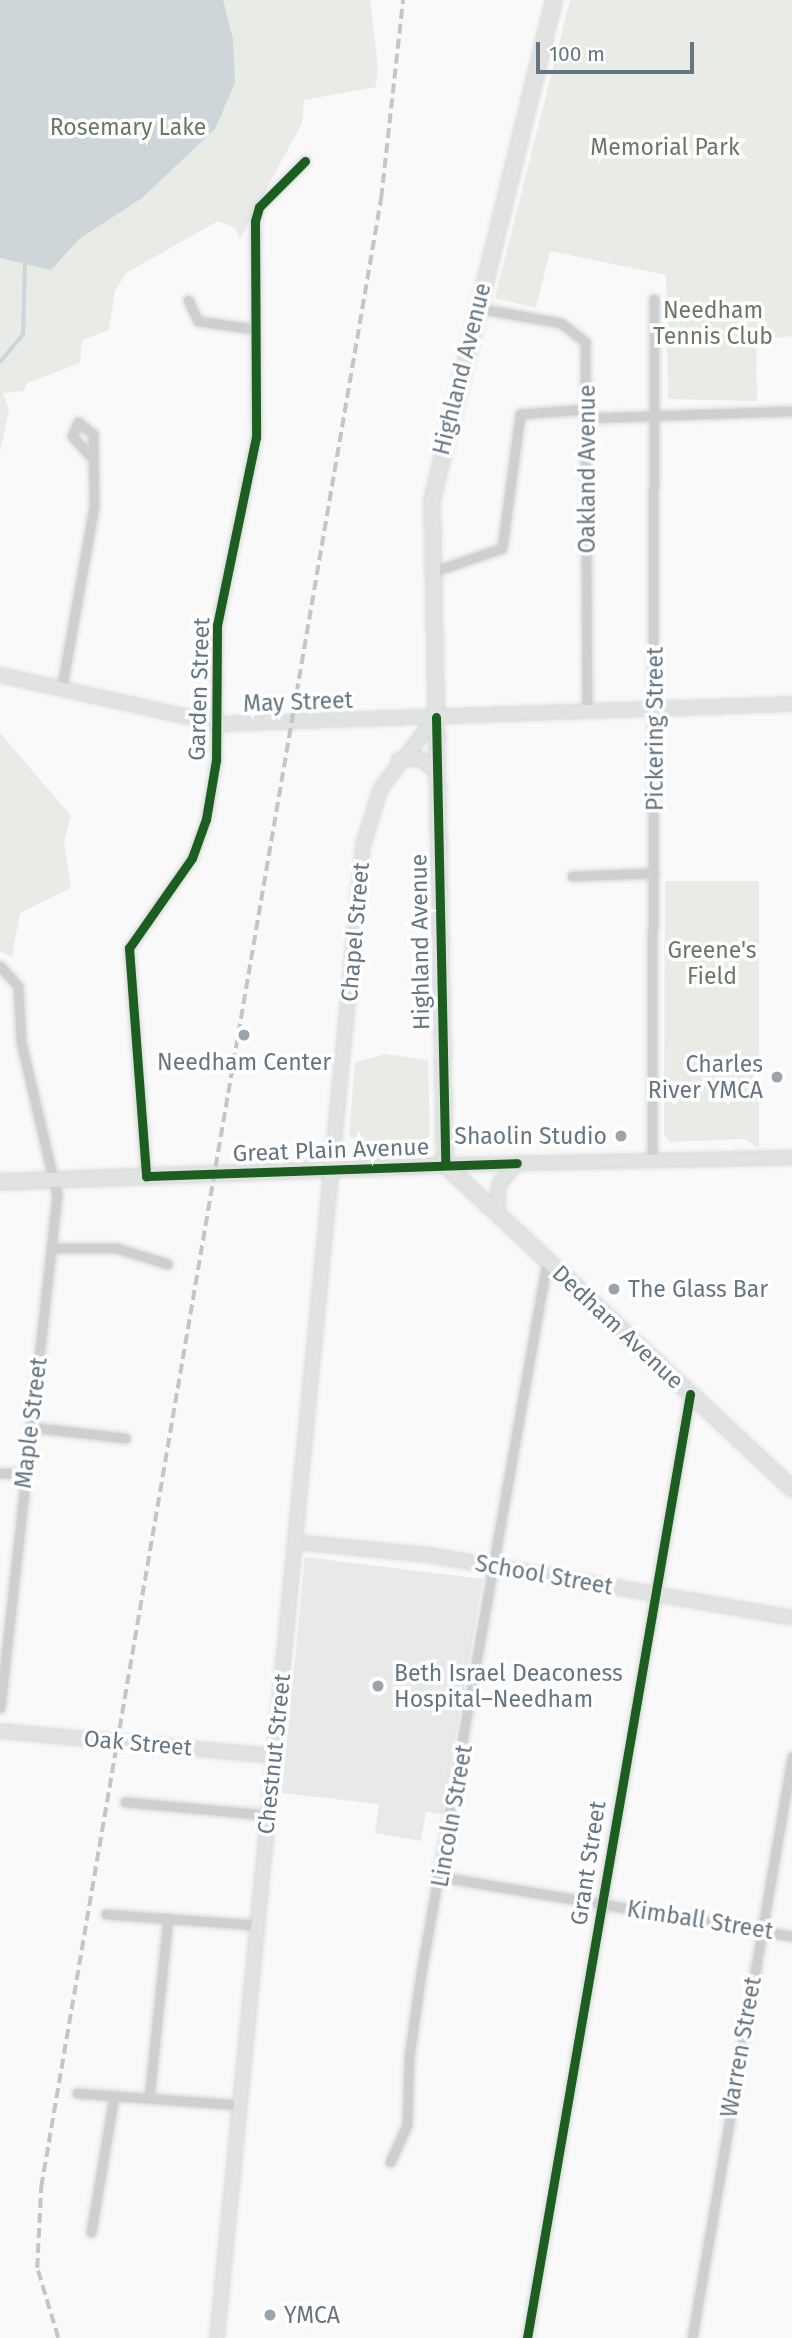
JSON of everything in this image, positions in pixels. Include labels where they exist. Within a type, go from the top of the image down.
[{"type":"main road","name":"Highland Avenue","points":[[445,1165],[432,572],[434,482],[554,0]]},
{"type":"main road","name":"May Street","points":[[0,675],[62,686],[213,724],[792,704]]},
{"type":"main road","name":"Chapel Street","points":[[330,1169],[365,834],[373,802],[398,760],[436,717]]},
{"type":"main road","points":[[398,760],[422,759],[436,771]]},
{"type":"main road","name":"Great Plain Avenue","points":[[0,1182],[445,1165],[792,1158]]},
{"type":"main road","points":[[497,1213],[499,1184],[517,1163]]},
{"type":"main road","name":"Dedham Avenue","points":[[445,1165],[792,1489]]},
{"type":"main road","name":"Chestnut Street","points":[[217,2338],[330,1169]]},
{"type":"main road","name":"School Street","points":[[295,1542],[495,1566],[792,1618]]},
{"type":"main road","name":"Oak Street","points":[[0,1731],[275,1756]]},
{"type":"street","name":"Garden Street","points":[[146,1176],[130,948],[197,847],[216,768],[213,724],[217,625],[256,437],[254,329],[258,206],[305,161]]},
{"type":"street","name":"Pickering Street","points":[[653,1159],[656,416],[654,299]]},
{"type":"street","points":[[188,300],[198,321],[254,329]]},
{"type":"street","name":"Oakland Avenue","points":[[477,308],[561,323],[584,342],[587,414],[587,712]]},
{"type":"street","points":[[432,572],[502,548],[520,414],[656,416],[792,411]]},
{"type":"street","points":[[62,686],[91,536],[89,455]]},
{"type":"street","points":[[572,876],[654,873]]},
{"type":"street","name":"Maple Street","points":[[0,966],[18,986],[21,1042],[56,1180],[51,1248],[0,1707]]},
{"type":"street","points":[[51,1248],[116,1248],[168,1264]]},
{"type":"street","name":"Lincoln Street","points":[[390,2162],[405,2133],[408,2081],[547,1261]]},
{"type":"street","name":"Grant Street","points":[[527,2338],[690,1394]]},
{"type":"street","points":[[30,1427],[125,1438]]},
{"type":"street","points":[[0,1473],[24,1474]]},
{"type":"street","name":"Warren Street","points":[[692,2338],[792,1757]]},
{"type":"street","points":[[125,1802],[268,1815]]},
{"type":"street","name":"Kimball Street","points":[[442,1877],[792,1936]]},
{"type":"street","points":[[106,1914],[256,1925]]},
{"type":"street","points":[[149,2098],[168,1918]]},
{"type":"street","points":[[77,2093],[240,2105]]},
{"type":"street","points":[[91,2232],[114,2096]]},
{"type":"shaded area","name":"Rosemary Lake","points":[[0,0],[223,0],[233,39],[235,83],[215,129],[142,198],[79,239],[51,270],[0,258]]},
{"type":"shaded area","name":"Beth Israel Deaconess Hospital–Needham","points":[[305,1557],[483,1579],[442,1814],[426,1812],[421,1841],[375,1833],[379,1804],[282,1793]]},
{"type":"green space","name":"Rosemary Lake","points":[[0,0],[370,0],[378,66],[376,87],[304,100],[302,123],[240,239],[235,228],[218,221],[126,273],[115,291],[109,330],[82,340],[80,363],[27,383],[24,391],[3,393],[9,410],[0,452]]},
{"type":"green space","name":"Memorial Park","points":[[570,0],[792,0],[792,336],[756,340],[757,401],[668,399],[666,275],[550,251],[536,308],[495,298]]},
{"type":"green space","points":[[0,733],[71,816],[64,841],[71,888],[20,913],[12,957],[0,951]]},
{"type":"green space","name":"Greene's Field","points":[[665,881],[759,881],[759,1148],[744,1139],[670,1142],[664,1134]]},
{"type":"green space","points":[[386,1054],[428,1060],[430,1136],[416,1144],[388,1139],[362,1146],[349,1135],[355,1062]]},
{"type":"waterway","points":[[0,362],[23,335],[25,264]]},
{"type":"railway","points":[[58,2338],[37,2268],[41,2187],[381,198],[403,0]]},
{"type":"cycle path","points":[[305,161],[259,207],[255,221],[256,437],[217,625],[216,760],[206,819],[192,858],[129,948],[146,1176],[517,1163]]},
{"type":"cycle path","points":[[436,717],[445,1165]]},
{"type":"cycle path","points":[[527,2338],[690,1394]]},
{"type":"place","name":"Needham Center","points":[[244,1035]]},
{"type":"place","name":"Charles River YMCA","points":[[777,1077]]},
{"type":"place","name":"Shaolin Studio","points":[[621,1136]]},
{"type":"place","name":"The Glass Bar","points":[[614,1289]]},
{"type":"place","name":"Beth Israel Deaconess Hospital–Needham","points":[[378,1686]]},
{"type":"place","name":"YMCA","points":[[270,2315]]},
{"type":"park label","name":"Needham Tennis Club","points":[[713,323]]}]
